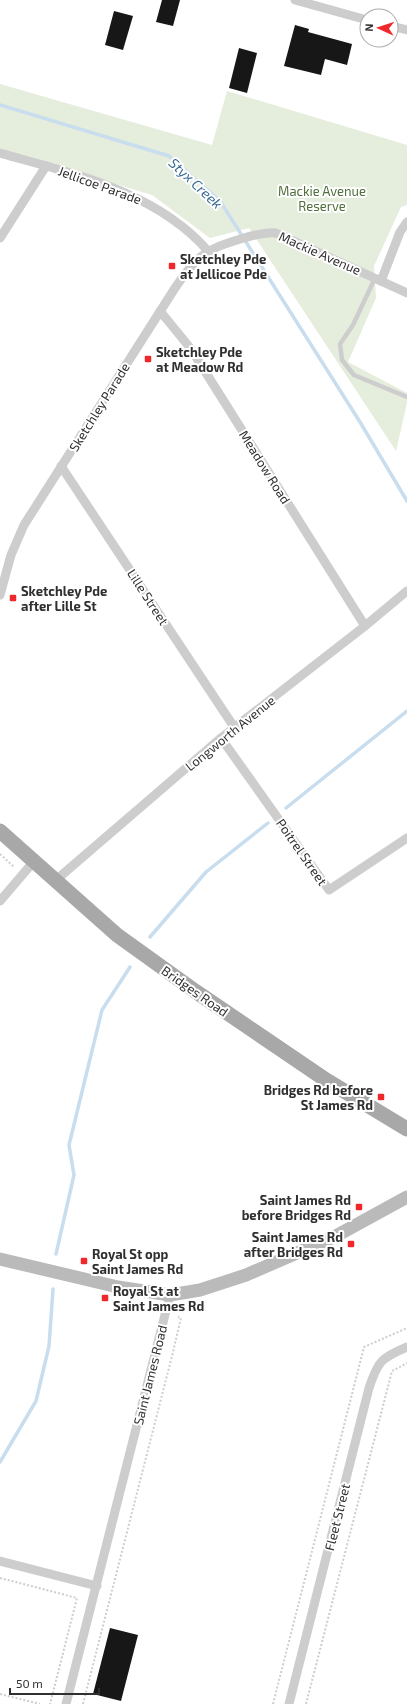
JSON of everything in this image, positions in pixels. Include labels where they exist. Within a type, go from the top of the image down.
[{"type":"main road","name":"Bridges Road","points":[[0,831],[117,935],[189,987],[326,1080],[407,1129]]},
{"type":"main road","points":[[0,1259],[118,1287],[170,1295],[200,1290],[246,1275],[334,1237],[407,1196]]},
{"type":"street","points":[[295,0],[359,18]]},
{"type":"street","name":"Jellicoe Parade","points":[[0,152],[130,194],[145,201],[199,240],[208,251]]},
{"type":"street","points":[[0,238],[46,166]]},
{"type":"street","points":[[378,280],[400,232],[407,222]]},
{"type":"street","name":"Mackie Avenue","points":[[230,243],[260,234],[272,233],[282,235],[407,293]]},
{"type":"street","name":"Sketchley Parade","points":[[0,595],[17,540],[24,525],[184,274],[208,251],[230,243]]},
{"type":"street","name":"Meadow Road","points":[[160,311],[191,349],[365,626]]},
{"type":"street","name":"Lille Street","points":[[62,466],[234,727]]},
{"type":"street","name":"Longworth Avenue","points":[[56,880],[234,727],[365,626],[407,591]]},
{"type":"street","name":"Poitrel Street","points":[[221,738],[329,890],[407,838]]},
{"type":"street","points":[[0,901],[34,860]]},
{"type":"street","name":"Saint James Road","points":[[66,1704],[170,1295]]},
{"type":"street","name":"Fleet Street","points":[[290,1704],[369,1388],[376,1369],[383,1359],[407,1347]]},
{"type":"street","points":[[0,1561],[97,1586]]},
{"type":"lane","points":[[378,280],[340,344],[342,360],[354,375],[407,397]]},
{"type":"path","points":[[0,854],[14,866]]},
{"type":"path","points":[[83,1704],[172,1356],[181,1318],[178,1318]]},
{"type":"path","points":[[273,1704],[364,1347],[407,1328]]},
{"type":"path","points":[[306,1704],[392,1370],[407,1363]]},
{"type":"path","points":[[0,1578],[77,1598],[50,1704]]},
{"type":"path","points":[[0,1694],[40,1704]]},
{"type":"green space","name":"Mackie Avenue Reserve","points":[[0,84],[212,145],[227,91],[407,145],[407,205],[401,207],[374,266],[376,298],[348,362],[407,393],[407,403],[396,451],[249,228],[210,238],[152,195],[0,149]]},
{"type":"building","points":[[162,0],[180,0],[173,26],[156,22]]},
{"type":"building","points":[[114,11],[133,16],[123,50],[105,45]]},
{"type":"building","points":[[295,25],[309,29],[308,32],[352,44],[347,65],[325,59],[321,75],[284,66]]},
{"type":"building","points":[[239,48],[257,53],[247,93],[229,88]]},
{"type":"building","points":[[110,1628],[138,1635],[121,1701],[93,1694]]},
{"type":"waterway","name":"Styx Creek","points":[[0,105],[169,156],[220,201],[360,422],[407,501]]},
{"type":"waterway","points":[[286,808],[407,711]]},
{"type":"waterway","points":[[150,937],[206,872],[268,823]]},
{"type":"waterway","points":[[56,1254],[74,1175],[69,1145],[102,1010],[130,967]]},
{"type":"waterway","points":[[0,1462],[36,1401],[49,1346],[53,1289]]},
{"type":"place","name":"Sketchley Pde at Jellicoe Pde","points":[[172,266]]},
{"type":"place","name":"Sketchley Pde at Meadow Rd","points":[[148,359]]},
{"type":"place","name":"Sketchley Pde after Lille St","points":[[13,598]]},
{"type":"place","name":"Bridges Rd before St James Rd","points":[[381,1097]]},
{"type":"place","name":"Saint James Rd before Bridges Rd","points":[[359,1207]]},
{"type":"place","name":"Saint James Rd after Bridges Rd","points":[[351,1244]]},
{"type":"place","name":"Royal St opp Saint James Rd","points":[[84,1261]]},
{"type":"place","name":"Royal St at Saint James Rd","points":[[105,1298]]}]
